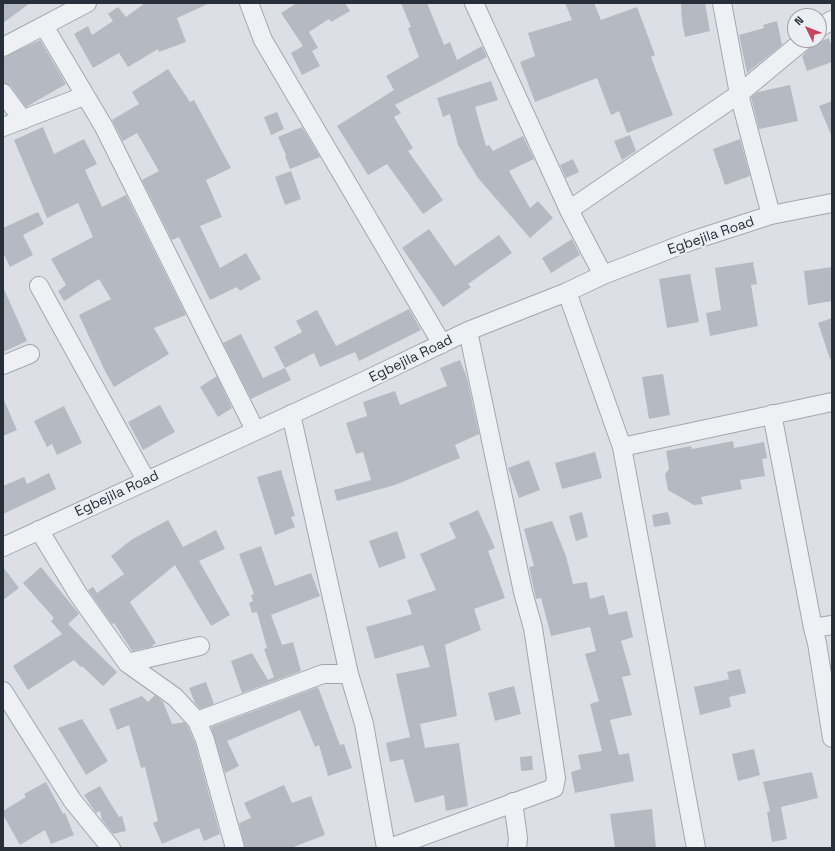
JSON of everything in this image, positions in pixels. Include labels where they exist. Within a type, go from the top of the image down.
[{"type":"street","points":[[3,47],[87,3]]},
{"type":"street","points":[[249,3],[264,40],[442,344]]},
{"type":"street","points":[[474,3],[569,210],[603,275]]},
{"type":"street","points":[[722,3],[739,94],[771,215]]},
{"type":"street","points":[[44,26],[84,96],[104,127],[255,430]]},
{"type":"street","points":[[569,210],[739,94],[794,48]]},
{"type":"street","points":[[3,93],[23,120]]},
{"type":"street","points":[[3,127],[84,96]]},
{"type":"street","name":"Egbejila Road","points":[[3,547],[468,332],[567,292],[603,275],[691,241],[771,215],[832,203]]},
{"type":"street","points":[[39,286],[146,480]]},
{"type":"street","points":[[567,292],[622,447],[696,848]]},
{"type":"street","points":[[390,848],[554,788],[556,778],[533,628],[523,592],[468,332]]},
{"type":"street","points":[[3,365],[30,354]]},
{"type":"street","points":[[622,447],[832,402]]},
{"type":"street","points":[[291,414],[349,674],[364,724],[386,848]]},
{"type":"street","points":[[772,414],[812,628],[817,643],[832,738]]},
{"type":"street","points":[[39,530],[78,594],[127,663],[175,697],[197,721],[205,740],[235,848]]},
{"type":"street","points":[[812,628],[832,625]]},
{"type":"street","points":[[127,663],[200,646]]},
{"type":"street","points":[[197,721],[323,674],[349,674]]},
{"type":"street","points":[[3,691],[72,800],[107,847]]},
{"type":"street","points":[[513,802],[518,838],[517,848]]},
{"type":"building","points":[[3,3],[30,3],[3,23]]},
{"type":"building","points":[[145,3],[210,3],[177,18],[186,42],[159,52],[158,49],[128,67],[119,53],[93,68],[74,34],[88,26],[92,35],[113,21],[108,14],[118,7],[126,17]]},
{"type":"building","points":[[297,3],[345,3],[350,11],[331,22],[329,19],[309,32],[318,48],[312,51],[320,66],[302,75],[291,53],[303,46],[281,13]]},
{"type":"building","points":[[401,3],[427,3],[444,45],[450,42],[457,60],[482,46],[487,57],[395,105],[401,113],[394,117],[413,148],[408,151],[443,200],[423,214],[387,164],[368,175],[337,126],[394,90],[386,76],[419,57],[408,28],[411,27]]},
{"type":"building","points":[[565,3],[594,3],[601,20],[637,7],[655,55],[651,57],[673,115],[627,133],[619,111],[611,115],[597,78],[535,102],[520,62],[535,56],[528,33],[572,20]]},
{"type":"building","points":[[681,3],[705,3],[710,31],[685,37]]},
{"type":"building","points":[[777,21],[782,45],[747,73],[739,35],[764,28],[763,25]]},
{"type":"building","points":[[829,38],[832,47],[832,62],[807,71],[802,56],[810,48],[827,48],[827,39]]},
{"type":"building","points":[[40,40],[66,84],[26,107],[11,86],[3,83],[3,57]]},
{"type":"building","points":[[168,69],[190,102],[194,100],[231,168],[206,180],[222,217],[200,226],[220,268],[246,253],[261,279],[240,291],[237,287],[210,300],[179,237],[172,240],[142,180],[159,171],[137,133],[123,141],[112,120],[139,104],[132,92]]},
{"type":"building","points":[[491,81],[498,100],[475,107],[486,146],[489,145],[493,151],[523,136],[534,159],[509,171],[530,208],[538,201],[553,218],[530,238],[478,178],[458,145],[450,114],[443,117],[437,98]]},
{"type":"building","points":[[790,85],[798,121],[759,129],[751,97],[758,92]]},
{"type":"building","points":[[832,101],[832,137],[819,106]]},
{"type":"building","points":[[277,112],[284,129],[271,135],[264,117]]},
{"type":"building","points":[[43,127],[54,154],[84,139],[97,164],[85,170],[102,207],[126,195],[186,315],[154,328],[169,354],[114,387],[79,315],[111,299],[99,279],[64,301],[58,291],[66,285],[51,259],[93,237],[78,203],[47,218],[14,140]]},
{"type":"building","points":[[302,127],[320,157],[290,169],[278,137]]},
{"type":"building","points":[[630,135],[636,151],[622,160],[614,141]]},
{"type":"building","points":[[740,139],[750,176],[725,185],[713,149]]},
{"type":"building","points":[[573,159],[579,172],[566,178],[560,165]]},
{"type":"building","points":[[291,171],[301,199],[285,205],[275,177]]},
{"type":"building","points":[[38,212],[44,224],[23,235],[33,255],[10,267],[3,253],[3,228]]},
{"type":"building","points":[[429,229],[455,266],[499,235],[512,253],[468,284],[471,287],[443,307],[402,248]]},
{"type":"building","points":[[572,239],[580,255],[551,273],[542,258]]},
{"type":"building","points":[[753,262],[757,284],[751,285],[758,326],[710,336],[706,313],[721,310],[715,268]]},
{"type":"building","points":[[832,267],[832,301],[808,305],[804,271]]},
{"type":"building","points":[[690,274],[699,322],[667,328],[659,279]]},
{"type":"building","points":[[3,287],[27,341],[3,352]]},
{"type":"building","points":[[409,309],[421,330],[359,361],[355,352],[320,367],[314,353],[285,368],[274,347],[302,332],[296,321],[317,310],[336,346]]},
{"type":"building","points":[[832,318],[832,358],[830,359],[818,323]]},
{"type":"building","points":[[241,334],[263,378],[285,368],[291,380],[251,399],[223,343]]},
{"type":"building","points":[[460,360],[467,378],[479,434],[455,445],[460,458],[395,485],[337,501],[334,490],[371,480],[363,452],[356,454],[346,423],[367,416],[363,402],[395,391],[400,405],[447,386],[440,368]]},
{"type":"building","points":[[663,374],[670,415],[649,419],[642,377]]},
{"type":"building","points":[[217,376],[232,408],[218,417],[200,387]]},
{"type":"building","points":[[3,398],[17,430],[3,436]]},
{"type":"building","points":[[160,405],[175,432],[143,450],[128,422]]},
{"type":"building","points":[[64,406],[82,443],[57,455],[52,444],[47,447],[34,421]]},
{"type":"building","points":[[733,441],[734,448],[764,442],[767,458],[762,459],[765,476],[740,480],[742,489],[701,497],[703,504],[694,505],[668,490],[665,474],[669,469],[666,451],[691,446],[692,449]]},
{"type":"building","points":[[595,452],[602,478],[562,489],[555,463]]},
{"type":"building","points":[[529,460],[540,490],[519,498],[508,468]]},
{"type":"building","points":[[281,470],[295,516],[291,517],[295,527],[275,535],[257,477]]},
{"type":"building","points":[[49,473],[56,489],[3,514],[3,486],[24,477],[27,484]]},
{"type":"building","points":[[478,510],[495,548],[488,551],[505,598],[474,609],[481,630],[445,645],[457,716],[420,724],[425,748],[459,743],[468,806],[446,811],[444,795],[415,803],[403,759],[390,762],[386,743],[410,737],[396,674],[430,667],[423,645],[375,659],[366,627],[412,614],[407,600],[436,590],[420,554],[456,538],[449,523]]},
{"type":"building","points":[[582,512],[588,537],[576,541],[569,516]]},
{"type":"building","points":[[668,512],[671,524],[654,527],[652,515]]},
{"type":"building","points":[[168,520],[183,547],[216,530],[225,549],[199,561],[230,615],[211,626],[175,565],[130,602],[156,643],[151,647],[132,651],[114,623],[112,624],[88,590],[93,587],[97,593],[124,574],[111,556],[131,540]]},
{"type":"building","points":[[552,521],[566,556],[573,584],[587,582],[590,599],[604,595],[609,615],[627,611],[633,637],[621,641],[631,675],[622,677],[632,715],[610,720],[619,755],[629,753],[634,781],[575,793],[571,772],[581,769],[578,755],[602,751],[590,704],[599,701],[585,654],[596,651],[590,627],[551,636],[541,598],[536,599],[529,567],[534,566],[524,529]]},
{"type":"building","points":[[397,531],[406,558],[379,568],[369,541]]},
{"type":"building","points":[[261,546],[275,586],[311,573],[320,596],[271,615],[282,645],[293,642],[301,671],[242,693],[231,661],[252,653],[268,680],[274,677],[264,649],[267,648],[257,612],[252,613],[249,603],[253,601],[251,595],[254,594],[239,554]]},
{"type":"building","points":[[3,567],[19,588],[3,600]]},
{"type":"building","points":[[41,567],[79,614],[68,624],[117,672],[103,686],[74,660],[28,690],[13,666],[62,634],[51,621],[54,618],[23,583]]},
{"type":"building","points":[[740,669],[746,693],[729,697],[731,707],[700,715],[694,687],[729,679],[727,672]]},
{"type":"building","points":[[206,682],[214,704],[200,709],[195,703],[189,688]]},
{"type":"building","points":[[514,686],[521,714],[495,721],[488,693]]},
{"type":"building","points":[[318,687],[340,745],[344,744],[352,768],[328,776],[319,745],[315,747],[300,710],[227,741],[239,766],[225,773],[211,727]]},
{"type":"building","points":[[155,695],[163,702],[172,724],[184,722],[188,727],[195,743],[220,834],[204,841],[199,828],[162,844],[153,823],[158,821],[145,767],[141,768],[129,725],[117,730],[109,709],[142,696],[148,702]]},
{"type":"building","points":[[82,719],[108,761],[86,775],[58,728]]},
{"type":"building","points":[[754,749],[760,775],[738,781],[732,754]]},
{"type":"building","points":[[532,756],[533,770],[521,771],[520,757]]},
{"type":"building","points":[[812,772],[818,798],[781,807],[787,839],[772,842],[767,812],[770,811],[763,782]]},
{"type":"building","points":[[46,782],[63,814],[65,813],[74,835],[51,844],[45,830],[20,845],[3,815],[3,811],[26,797],[24,794]]},
{"type":"building","points":[[284,785],[292,803],[311,796],[325,835],[291,848],[245,848],[239,823],[251,818],[244,803]]},
{"type":"building","points":[[100,786],[119,817],[122,816],[126,831],[113,834],[102,820],[100,811],[96,813],[84,795]]},
{"type":"building","points":[[652,809],[656,848],[615,848],[610,814]]}]
